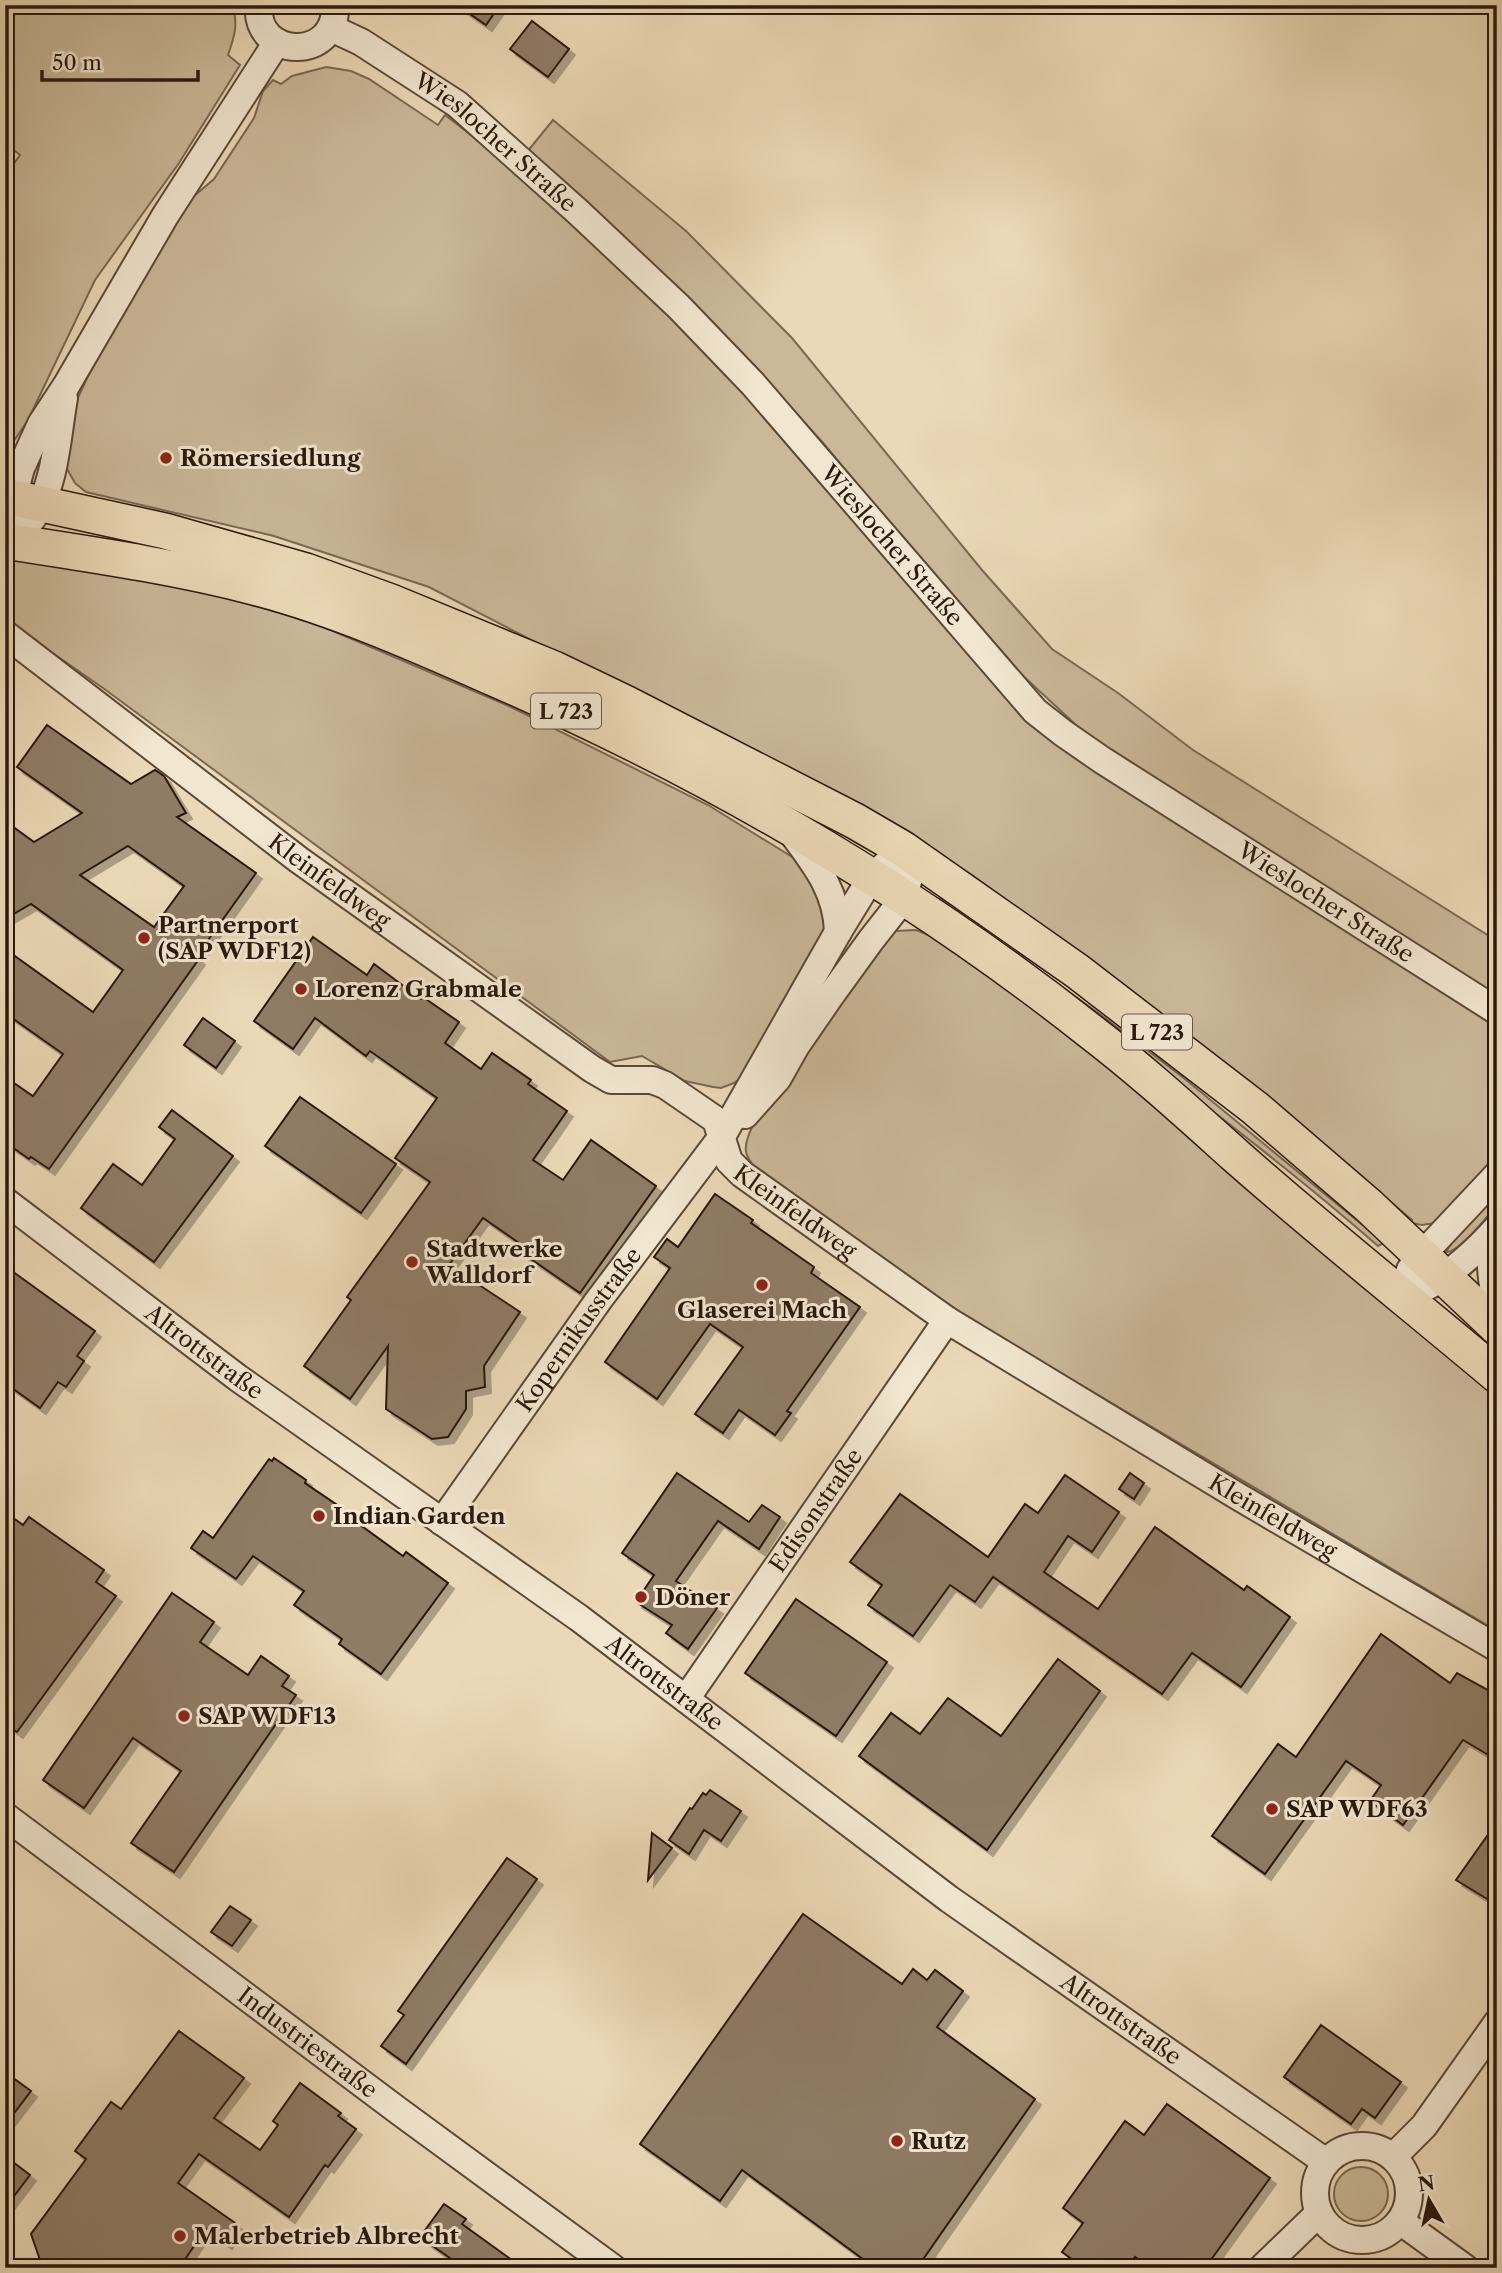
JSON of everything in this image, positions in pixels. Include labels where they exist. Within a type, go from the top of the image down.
[{"type":"main road","name":"L 723","points":[[20,499],[165,531],[306,571],[432,618],[554,669],[628,704],[855,821],[908,853],[1077,971],[1255,1108],[1368,1206],[1497,1327]]},
{"type":"main road","name":"L 723","points":[[10,542],[189,573],[256,588],[337,614],[541,699],[640,746],[786,826],[904,898],[977,947],[1090,1031],[1497,1375]]},
{"type":"street","points":[[259,5],[264,29],[277,42],[297,48],[307,46],[325,36],[333,17]]},
{"type":"street","name":"Wieslocher Straße","points":[[333,17],[361,42],[457,104],[679,307],[779,414],[1035,711],[1114,767],[1497,1011]]},
{"type":"street","points":[[10,542],[20,499],[21,468],[41,424],[165,216],[277,42]]},
{"type":"street","name":"Kleinfeldweg","points":[[5,634],[299,860],[580,1061],[611,1080],[652,1080],[665,1085],[716,1120],[729,1161],[742,1174],[947,1320],[1497,1648]]},
{"type":"street","points":[[786,826],[819,869],[830,890],[837,914],[838,932]]},
{"type":"street","name":"Kopernikusstraße","points":[[442,1522],[598,1301],[721,1138],[871,878],[908,853]]},
{"type":"street","name":"Kopernikusstraße","points":[[721,1138],[778,1078],[822,1008],[904,898],[908,853]]},
{"type":"street","points":[[1402,1297],[1429,1287],[1432,1267],[1497,1175]]},
{"type":"street","name":"Altrottstraße","points":[[5,1201],[238,1377],[572,1614],[980,1921],[1326,2162]]},
{"type":"street","points":[[1432,1267],[1495,1230]]},
{"type":"street","points":[[1495,1230],[1489,1256],[1491,1281],[1497,1303]]},
{"type":"street","name":"Edisonstraße","points":[[686,1699],[947,1320]]},
{"type":"street","name":"Industriestraße","points":[[5,1816],[613,2268]]},
{"type":"street","points":[[1393,2157],[1424,2126],[1497,2023]]},
{"type":"street","points":[[1358,2146],[1377,2148],[1393,2157],[1408,2181],[1407,2208],[1400,2221],[1388,2232],[1374,2239],[1357,2240],[1342,2236],[1328,2227],[1315,2200],[1315,2187],[1326,2162],[1340,2151],[1358,2146]]},
{"type":"street","points":[[1262,2268],[1319,2213]]},
{"type":"street","points":[[1400,2221],[1465,2268]]},
{"type":"shaded area","points":[[5,5],[232,5],[235,24],[228,55],[240,65],[179,163],[95,280],[28,420],[5,454],[5,176],[20,155],[5,143]]},
{"type":"shaded area","points":[[326,67],[351,71],[369,79],[438,125],[445,115],[531,181],[576,221],[732,378],[1006,692],[1497,1023],[1497,1157],[1435,1223],[1412,1223],[1412,1220],[1352,1169],[1168,1019],[972,875],[896,829],[429,587],[274,536],[86,492],[75,483],[66,467],[70,415],[88,376],[186,203],[214,179],[254,118],[263,91],[273,80],[281,84],[292,76]]},
{"type":"shaded area","points":[[553,120],[686,231],[792,338],[982,570],[1052,649],[1118,693],[1193,750],[1497,941],[1497,997],[1088,736],[1021,674],[764,378],[527,152]]},
{"type":"shaded area","points":[[5,556],[220,592],[305,619],[509,706],[708,805],[802,863],[816,880],[827,935],[745,1075],[734,1083],[721,1088],[685,1081],[642,1056],[610,1062],[103,688],[5,620]]},
{"type":"shaded area","points":[[940,899],[1185,1079],[1382,1241],[1382,1244],[1378,1246],[1216,1114],[937,907]]},
{"type":"shaded area","points":[[916,930],[944,941],[1034,1003],[1497,1391],[1497,1631],[964,1316],[771,1184],[754,1166],[746,1152],[746,1146],[758,1114],[877,944],[895,931]]},
{"type":"shaded area","points":[[1497,1192],[1493,1209],[1481,1224],[1458,1246],[1446,1252],[1455,1238]]},
{"type":"shaded area","points":[[1366,2167],[1376,2171],[1384,2179],[1388,2194],[1384,2209],[1376,2217],[1356,2221],[1346,2217],[1338,2209],[1334,2189],[1338,2179],[1346,2171]]},
{"type":"building","points":[[457,5],[500,5],[486,25]]},
{"type":"building","points":[[532,21],[569,49],[548,77],[510,49]]},
{"type":"building","name":"Partnerport (SAP WDF12)","points":[[47,725],[131,784],[155,770],[164,776],[186,813],[177,817],[256,873],[196,957],[199,959],[49,1169],[5,1142],[5,1077],[33,1096],[63,1054],[5,1013],[5,949],[93,1012],[123,970],[31,904],[5,919],[5,821],[34,842],[82,813],[17,767]],"holes":[[[128,846],[184,886],[154,927],[80,875]]]},
{"type":"building","points":[[313,937],[367,975],[374,964],[421,999],[423,997],[459,1022],[445,1043],[481,1069],[492,1053],[531,1080],[528,1084],[567,1111],[533,1160],[563,1180],[591,1140],[656,1186],[580,1293],[515,1248],[519,1243],[483,1218],[449,1265],[520,1312],[484,1366],[485,1387],[466,1391],[466,1409],[448,1437],[432,1439],[386,1409],[388,1346],[350,1399],[304,1366],[351,1300],[347,1297],[430,1182],[395,1158],[437,1098],[370,1051],[366,1056],[315,1018],[293,1049],[254,1021]]},
{"type":"building","points":[[203,1018],[235,1041],[216,1068],[184,1045]]},
{"type":"building","points":[[300,1097],[396,1164],[361,1213],[265,1146]]},
{"type":"building","points":[[172,1110],[233,1156],[154,1262],[81,1208],[113,1164],[142,1185],[175,1139],[159,1127]]},
{"type":"building","points":[[715,1194],[814,1267],[811,1273],[860,1307],[787,1411],[791,1413],[775,1435],[739,1410],[723,1433],[695,1414],[743,1347],[710,1324],[657,1399],[605,1362],[670,1268],[654,1257],[667,1239],[678,1247]]},
{"type":"building","points":[[5,1266],[95,1331],[77,1356],[84,1361],[66,1387],[58,1382],[40,1408],[5,1383]]},
{"type":"building","points":[[274,1458],[403,1556],[406,1552],[448,1583],[381,1674],[339,1644],[342,1639],[294,1605],[304,1591],[253,1556],[236,1579],[191,1548],[203,1531],[213,1538],[269,1459],[272,1461]]},
{"type":"building","points":[[677,1473],[749,1522],[762,1505],[780,1517],[759,1549],[718,1521],[676,1581],[717,1608],[688,1649],[666,1633],[672,1625],[636,1602],[654,1575],[622,1553]]},
{"type":"building","points":[[1130,1473],[1144,1483],[1134,1499],[1119,1489]]},
{"type":"building","points":[[1065,1475],[1119,1512],[1092,1552],[1068,1536],[1044,1572],[1098,1609],[1155,1527],[1244,1590],[1247,1586],[1290,1617],[1241,1687],[1192,1653],[1162,1694],[993,1577],[975,1602],[950,1585],[913,1636],[868,1605],[882,1585],[850,1562],[900,1494],[988,1557],[1025,1504],[1038,1513]]},
{"type":"building","points":[[5,1512],[23,1525],[29,1517],[104,1570],[96,1582],[116,1596],[17,1732],[5,1724]]},
{"type":"building","name":"SAP WDF13","points":[[172,1593],[214,1622],[200,1642],[248,1675],[261,1656],[289,1676],[282,1686],[296,1695],[174,1872],[131,1843],[181,1771],[133,1738],[84,1808],[43,1780]]},
{"type":"building","points":[[796,1599],[887,1662],[836,1736],[745,1673]]},
{"type":"building","points":[[1381,1634],[1450,1683],[1457,1673],[1497,1695],[1497,1760],[1463,1740],[1403,1825],[1370,1801],[1381,1785],[1346,1761],[1265,1874],[1212,1836],[1278,1744],[1296,1757]]},
{"type":"building","points":[[1058,1659],[1100,1691],[987,1850],[859,1756],[891,1713],[920,1734],[948,1698],[1001,1736]]},
{"type":"building","points":[[710,1790],[741,1811],[721,1841],[704,1830],[689,1854],[669,1840],[690,1808],[692,1809],[703,1793],[706,1795]]},
{"type":"building","points":[[1497,1822],[1497,1905],[1456,1880]]},
{"type":"building","points":[[652,1833],[672,1848],[648,1880]]},
{"type":"building","points":[[507,1858],[537,1879],[406,2064],[381,2046],[404,2015],[398,2011]]},
{"type":"building","points":[[230,1906],[251,1920],[232,1946],[211,1932]]},
{"type":"building","points":[[803,1914],[902,1984],[913,1969],[927,1980],[935,1970],[963,1991],[937,2027],[1035,2099],[917,2268],[875,2268],[742,2170],[720,2201],[640,2144]]},
{"type":"building","points":[[1321,2025],[1401,2082],[1375,2118],[1362,2109],[1351,2124],[1284,2077]]},
{"type":"building","points":[[179,2031],[244,2078],[214,2118],[260,2150],[278,2125],[273,2121],[300,2083],[341,2113],[338,2116],[356,2129],[328,2167],[325,2165],[289,2217],[199,2154],[178,2183],[238,2225],[226,2243],[206,2229],[179,2268],[152,2268],[141,2260],[135,2268],[50,2268],[40,2260],[31,2234],[86,2159],[75,2151],[111,2102],[121,2109]]},
{"type":"building","points":[[5,2072],[31,2091],[5,2125]]},
{"type":"building","points":[[1167,2104],[1270,2178],[1205,2268],[1150,2268],[1135,2257],[1127,2268],[1084,2268],[1062,2252],[1083,2223],[1063,2208],[1125,2121],[1144,2135]]},
{"type":"building","points":[[5,2156],[30,2175],[5,2208]]},
{"type":"building","points":[[444,2204],[466,2219],[462,2224],[523,2268],[464,2268],[420,2237]]},
{"type":"place","name":"Römersiedlung","points":[[166,458]]},
{"type":"place","name":"Partnerport (SAP WDF12)","points":[[144,938]]},
{"type":"place","name":"Lorenz Grabmale","points":[[301,989]]},
{"type":"place","name":"Stadtwerke Walldorf","points":[[412,1262]]},
{"type":"place","name":"Glaserei Mach","points":[[762,1285]]},
{"type":"place","name":"Indian Garden","points":[[319,1516]]},
{"type":"place","name":"Döner","points":[[641,1597]]},
{"type":"place","name":"SAP WDF13","points":[[184,1716]]},
{"type":"place","name":"SAP WDF63","points":[[1272,1809]]},
{"type":"place","name":"Rutz","points":[[897,2141]]},
{"type":"place","name":"Malerbetrieb Albrecht","points":[[180,2236]]}]
